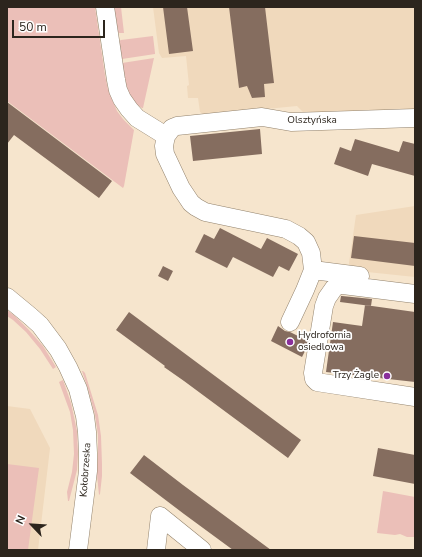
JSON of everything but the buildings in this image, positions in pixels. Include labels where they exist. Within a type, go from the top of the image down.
[{"type":"street","points":[[105,7],[118,90],[122,99],[137,118],[164,135],[165,154],[180,188],[191,202],[205,212],[286,229],[293,232],[306,242],[311,253],[313,270],[290,322]]},
{"type":"street","name":"Olsztyńska","points":[[164,135],[172,128],[177,126],[262,117],[291,122],[415,118]]},
{"type":"street","points":[[313,270],[415,283]]},
{"type":"street","points":[[415,294],[343,285],[339,285],[334,288],[327,298],[324,306],[313,373],[314,379],[318,382],[415,397]]},
{"type":"street","name":"Kołobrzeska","points":[[7,297],[30,316],[50,337],[58,348],[78,389],[88,432],[88,471],[78,550]]},
{"type":"street","points":[[156,550],[160,516],[202,550]]},
{"type":"shaded area","points":[[7,7],[95,7],[108,89],[117,111],[134,130],[123,188],[7,101]]},
{"type":"shaded area","points":[[114,7],[121,7],[124,33],[118,32]]},
{"type":"shaded area","points":[[153,7],[415,7],[415,112],[307,116],[297,106],[204,115],[200,112],[198,98],[188,98],[187,86],[189,85],[186,56],[162,58],[159,53]]},
{"type":"shaded area","points":[[153,36],[155,54],[122,59],[119,41]]},
{"type":"shaded area","points":[[154,58],[142,108],[136,104],[127,89],[122,63]]},
{"type":"shaded area","points":[[415,206],[415,277],[348,270],[356,215]]},
{"type":"shaded area","points":[[7,310],[28,329],[43,346],[56,367],[53,369],[40,349],[26,332],[7,316]]},
{"type":"shaded area","points":[[82,371],[85,373],[98,415],[101,436],[102,476],[99,495],[97,475],[98,435],[95,415]]},
{"type":"shaded area","points":[[63,380],[71,403],[77,431],[77,470],[69,501],[67,492],[72,472],[74,454],[73,430],[70,412],[59,382]]},
{"type":"shaded area","points":[[7,406],[30,409],[50,448],[38,550],[7,550]]},
{"type":"shaded area","points":[[7,464],[39,468],[28,550],[7,550]]},
{"type":"shaded area","points":[[383,491],[415,497],[415,537],[407,537],[400,534],[395,535],[377,533]]},
{"type":"place","name":"Hydrofornia osiedlowa","points":[[290,342]]},
{"type":"place","name":"Trzy Żagle","points":[[387,376]]}]
